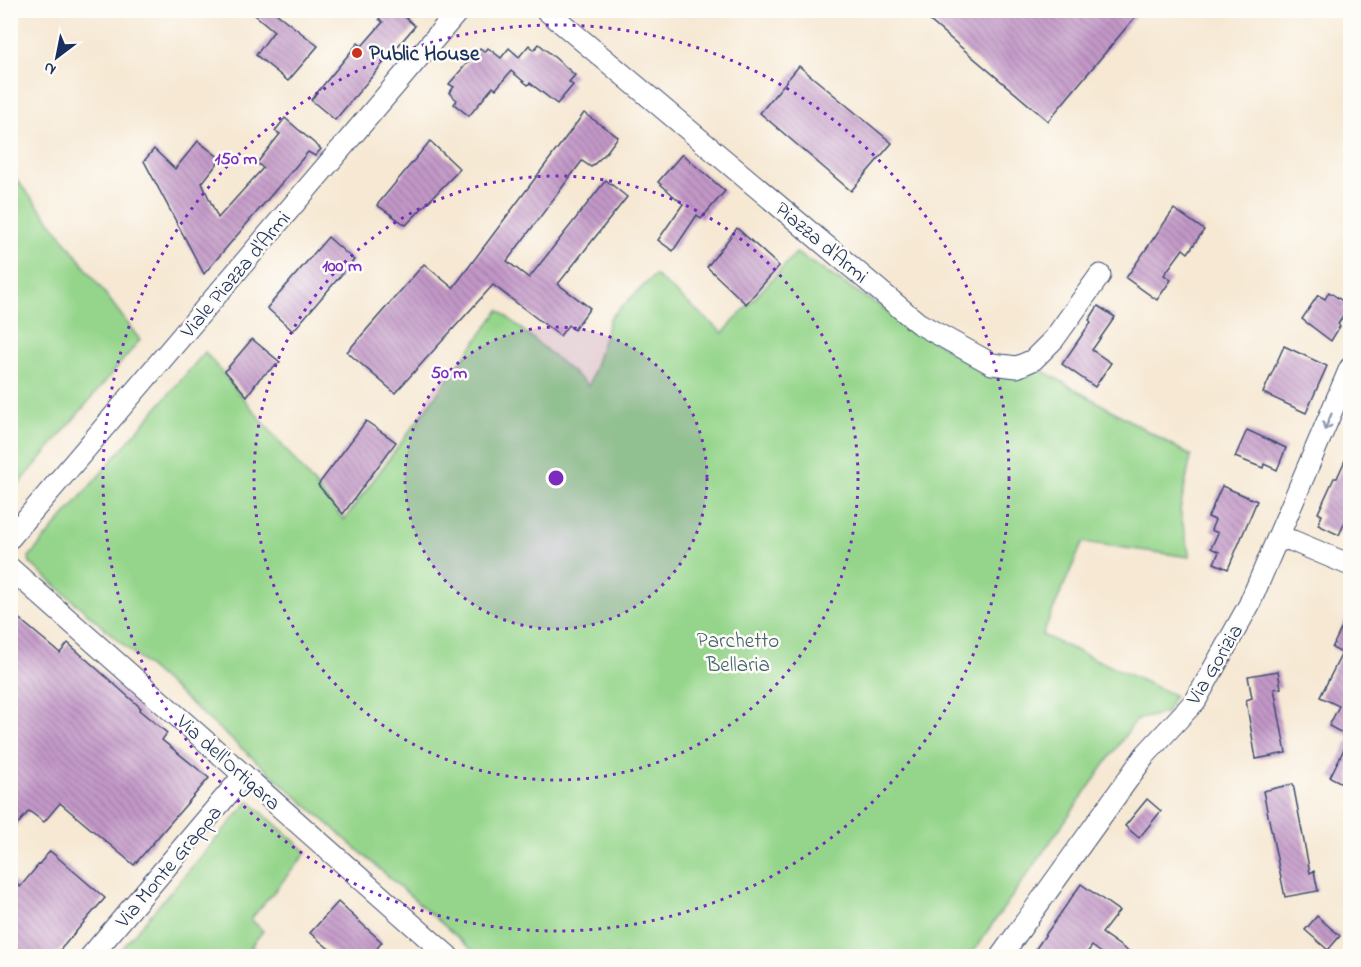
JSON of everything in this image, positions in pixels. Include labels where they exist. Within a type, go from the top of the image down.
[{"type":"street","name":"Viale Piazza d'Armi","points":[[10,538],[459,10]]},
{"type":"street","name":"Piazza d'Armi","points":[[546,10],[918,323],[992,364],[1017,367],[1033,360],[1054,339],[1100,275]]},
{"type":"street","name":"Via Gorizia","points":[[1001,957],[1146,754],[1196,700],[1249,605],[1348,380]]},
{"type":"street","points":[[1277,542],[1286,539],[1293,541],[1350,565]]},
{"type":"street","name":"Via dell'Ortigara","points":[[10,568],[448,957]]},
{"type":"street","name":"Via Monte Grappa","points":[[91,957],[244,775]]},
{"type":"green space","points":[[11,173],[55,227],[140,340],[11,494]]},
{"type":"green space","name":"Parchetto Bellaria","points":[[796,253],[987,374],[1020,374],[1038,368],[1191,456],[1180,510],[1190,557],[1083,542],[1042,635],[1174,695],[1166,713],[1136,720],[970,956],[479,956],[30,563],[29,557],[205,352],[344,520],[499,310],[589,386],[610,318],[655,275],[723,333]]},
{"type":"green space","points":[[249,801],[307,852],[251,919],[263,931],[251,946],[262,956],[115,956]]},
{"type":"building","points":[[249,10],[272,10],[318,46],[288,81],[256,55],[274,31]]},
{"type":"building","points":[[386,10],[397,10],[415,26],[335,120],[311,100],[358,43],[362,46],[383,22],[379,19]]},
{"type":"building","points":[[917,10],[1141,10],[1048,121]]},
{"type":"building","points":[[539,44],[575,75],[569,82],[573,85],[557,104],[511,71],[496,89],[493,87],[469,116],[454,104],[457,100],[449,93],[454,87],[449,84],[480,48],[485,52],[488,48],[501,58],[509,48],[519,57],[529,45],[534,50]]},
{"type":"building","points":[[799,66],[892,143],[851,191],[760,113]]},
{"type":"building","points":[[584,113],[618,137],[591,167],[582,161],[507,261],[529,278],[606,180],[627,197],[558,284],[590,308],[574,330],[568,325],[560,336],[493,285],[395,393],[347,352],[424,264],[453,288]]},
{"type":"building","points":[[285,118],[321,149],[315,156],[308,152],[204,274],[144,161],[154,149],[175,169],[198,141],[221,159],[202,183],[218,218],[263,168],[257,163],[280,134],[275,131]]},
{"type":"building","points":[[430,141],[460,169],[406,225],[377,205]]},
{"type":"building","points":[[682,154],[725,191],[701,219],[697,215],[673,251],[658,240],[683,204],[658,182]]},
{"type":"building","points":[[1174,209],[1204,230],[1188,253],[1183,249],[1164,275],[1171,280],[1157,300],[1126,278]]},
{"type":"building","points":[[737,228],[779,266],[746,304],[707,267]]},
{"type":"building","points":[[328,237],[354,260],[293,331],[267,308]]},
{"type":"building","points":[[1329,292],[1347,304],[1343,310],[1346,312],[1338,324],[1340,326],[1331,341],[1302,319],[1318,295],[1325,299]]},
{"type":"building","points":[[1098,306],[1115,317],[1092,350],[1111,363],[1095,387],[1062,364],[1091,322],[1089,320]]},
{"type":"building","points":[[252,339],[280,362],[260,378],[247,396],[225,371]]},
{"type":"building","points":[[1284,346],[1327,366],[1306,413],[1263,393]]},
{"type":"building","points":[[366,421],[396,442],[343,514],[318,485]]},
{"type":"building","points":[[1247,430],[1286,448],[1277,470],[1264,464],[1263,468],[1235,457]]},
{"type":"building","points":[[1350,449],[1350,525],[1345,522],[1339,535],[1318,525],[1322,515],[1318,513]]},
{"type":"building","points":[[1222,486],[1257,501],[1228,569],[1214,563],[1219,552],[1211,548],[1218,533],[1211,530],[1215,520],[1208,517]]},
{"type":"building","points":[[1350,610],[1350,737],[1329,726],[1339,706],[1320,697],[1342,653],[1332,648]]},
{"type":"building","points":[[10,611],[60,653],[68,643],[141,708],[139,710],[167,733],[162,740],[209,778],[134,865],[60,803],[44,822],[29,811],[10,833]]},
{"type":"building","points":[[1278,671],[1281,688],[1274,689],[1286,753],[1256,759],[1246,700],[1252,698],[1248,676]]},
{"type":"building","points":[[1350,737],[1350,787],[1330,777]]},
{"type":"building","points":[[1293,784],[1310,873],[1314,871],[1318,891],[1285,897],[1263,791]]},
{"type":"building","points":[[1147,799],[1161,811],[1139,838],[1125,826]]},
{"type":"building","points":[[50,851],[105,898],[54,957],[16,957],[10,952],[10,878],[20,887]]},
{"type":"building","points":[[1081,884],[1119,911],[1102,933],[1136,957],[1107,957],[1092,946],[1084,957],[1030,957]]},
{"type":"building","points":[[338,902],[382,942],[370,957],[339,957],[310,933]]},
{"type":"building","points":[[1317,916],[1340,936],[1328,950],[1305,930]]},
{"type":"place","name":"Public House","points":[[357,53]]}]
